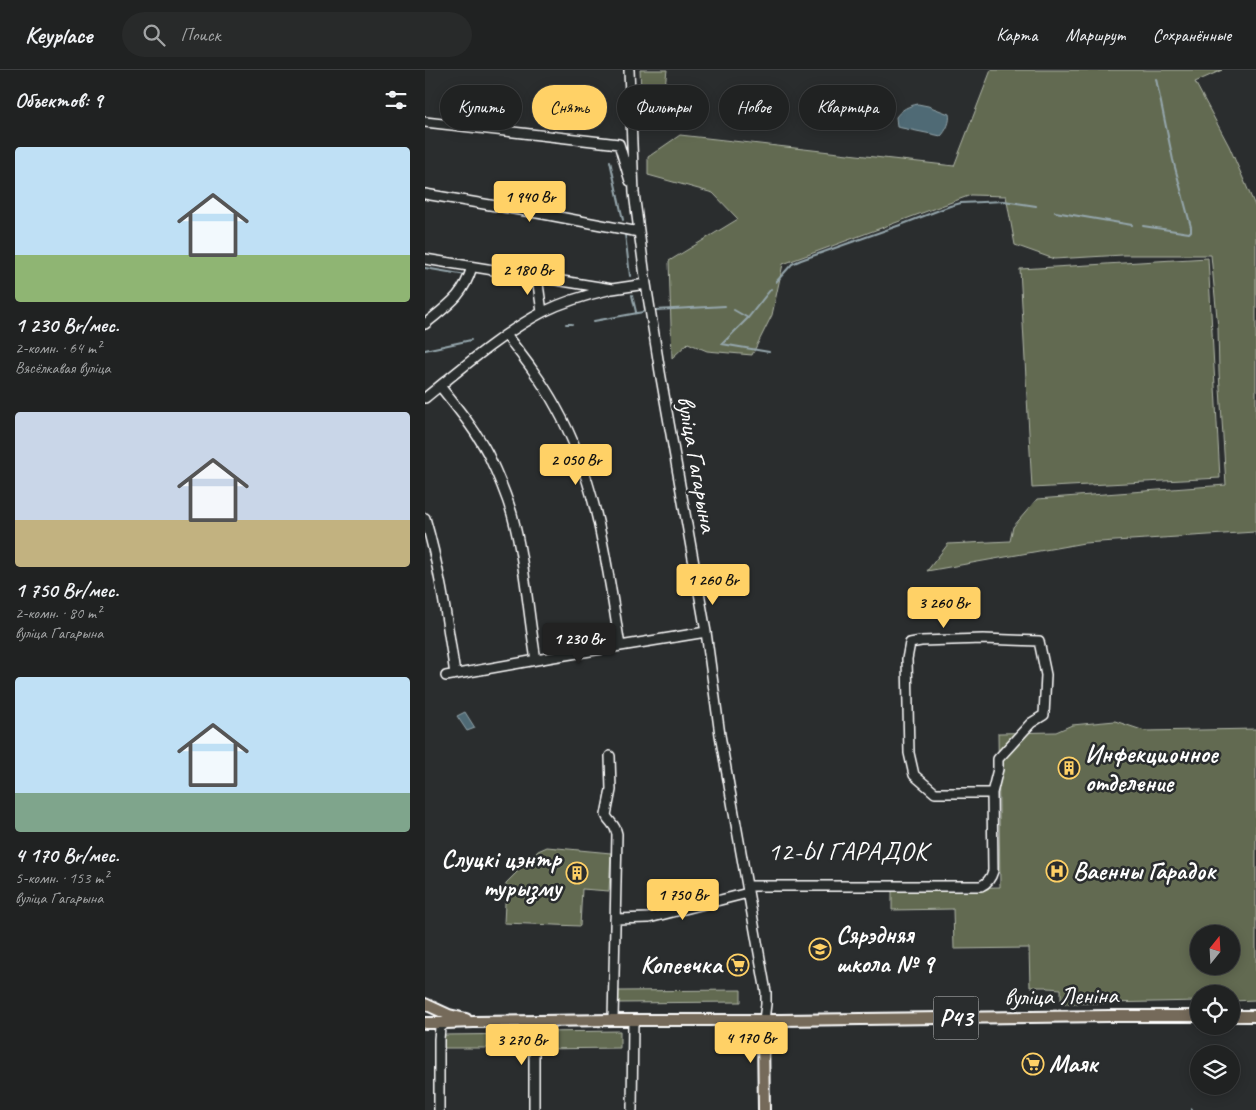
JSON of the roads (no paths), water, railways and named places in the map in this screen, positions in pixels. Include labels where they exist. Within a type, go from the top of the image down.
[{"type":"main road","name":"вуліца Леніна","points":[[425,1004],[447,1019]]},
{"type":"main road","name":"вуліца Леніна","points":[[425,1022],[447,1019],[474,1022],[534,1022],[1190,1016]]},
{"type":"main road","points":[[1240,1016],[1256,1016]]},
{"type":"main road","name":"вуліца Гагарына","points":[[764,1110],[763,1034],[765,1020]]},
{"type":"street","name":"вуліца Гагарына","points":[[629,70],[634,193],[646,284],[706,632],[720,735],[766,992],[765,1020]]},
{"type":"street","points":[[425,122],[619,144],[634,193]]},
{"type":"street","points":[[425,194],[639,232]]},
{"type":"street","points":[[425,259],[612,289]]},
{"type":"street","points":[[425,324],[459,294],[469,278],[472,267]]},
{"type":"street","points":[[537,277],[542,312]]},
{"type":"street","points":[[425,398],[506,335],[542,312],[588,295],[646,284]]},
{"type":"street","points":[[506,335],[538,377],[557,408],[580,461],[591,494],[605,550],[620,646]]},
{"type":"street","points":[[440,386],[471,426],[487,453],[501,483],[509,506],[521,556],[536,660]]},
{"type":"street","points":[[425,518],[440,577],[451,675],[706,632]]},
{"type":"street","points":[[615,918],[649,918],[747,890],[981,886],[985,884],[993,871],[992,793],[998,769],[998,759],[1031,722],[1044,715],[1046,675],[1039,641],[983,639],[910,643],[907,659],[909,753],[914,775],[935,793],[992,793]]},
{"type":"street","points":[[610,756],[611,790],[606,816],[615,827],[617,834],[613,1020]]},
{"type":"street","points":[[439,1110],[439,1039],[440,1028],[447,1019]]},
{"type":"street","points":[[631,1110],[633,1020]]},
{"type":"street","points":[[534,1022],[534,1110]]},
{"type":"water","points":[[918,104],[928,106],[949,114],[948,126],[941,136],[897,127],[896,117],[898,114]]},
{"type":"water","points":[[465,712],[475,728],[467,731],[457,716]]},
{"type":"waterway","points":[[1143,226],[1189,233],[1191,231],[1173,160],[1156,79]]},
{"type":"waterway","points":[[610,161],[623,220]]},
{"type":"waterway","points":[[776,282],[792,264],[801,260],[950,206],[961,203],[1004,201],[1036,206]]},
{"type":"waterway","points":[[1055,212],[1132,225]]},
{"type":"waterway","points":[[625,234],[630,276]]},
{"type":"waterway","points":[[425,268],[466,275]]},
{"type":"waterway","points":[[748,318],[771,289]]},
{"type":"waterway","points":[[632,295],[636,312]]},
{"type":"waterway","points":[[656,310],[725,306]]},
{"type":"waterway","points":[[734,310],[748,318],[722,344],[769,352]]},
{"type":"waterway","points":[[594,321],[643,312]]},
{"type":"waterway","points":[[566,324],[572,324]]},
{"type":"waterway","points":[[425,350],[471,340]]},
{"type":"place","name":"Инфекционное отделение","points":[[1069,768]]},
{"type":"place","name":"Ваенны Гарадок","points":[[1057,871]]},
{"type":"place","name":"Слуцкі цэнтр турызму","points":[[577,873]]},
{"type":"place","name":"Сярэдняя школа № 9","points":[[820,949]]},
{"type":"place","name":"Копеечка","points":[[738,965]]},
{"type":"place","name":"Маяк","points":[[1033,1064]]},
{"type":"district","name":"12-Ы ГАРАДОК","points":[[848,851]]}]
